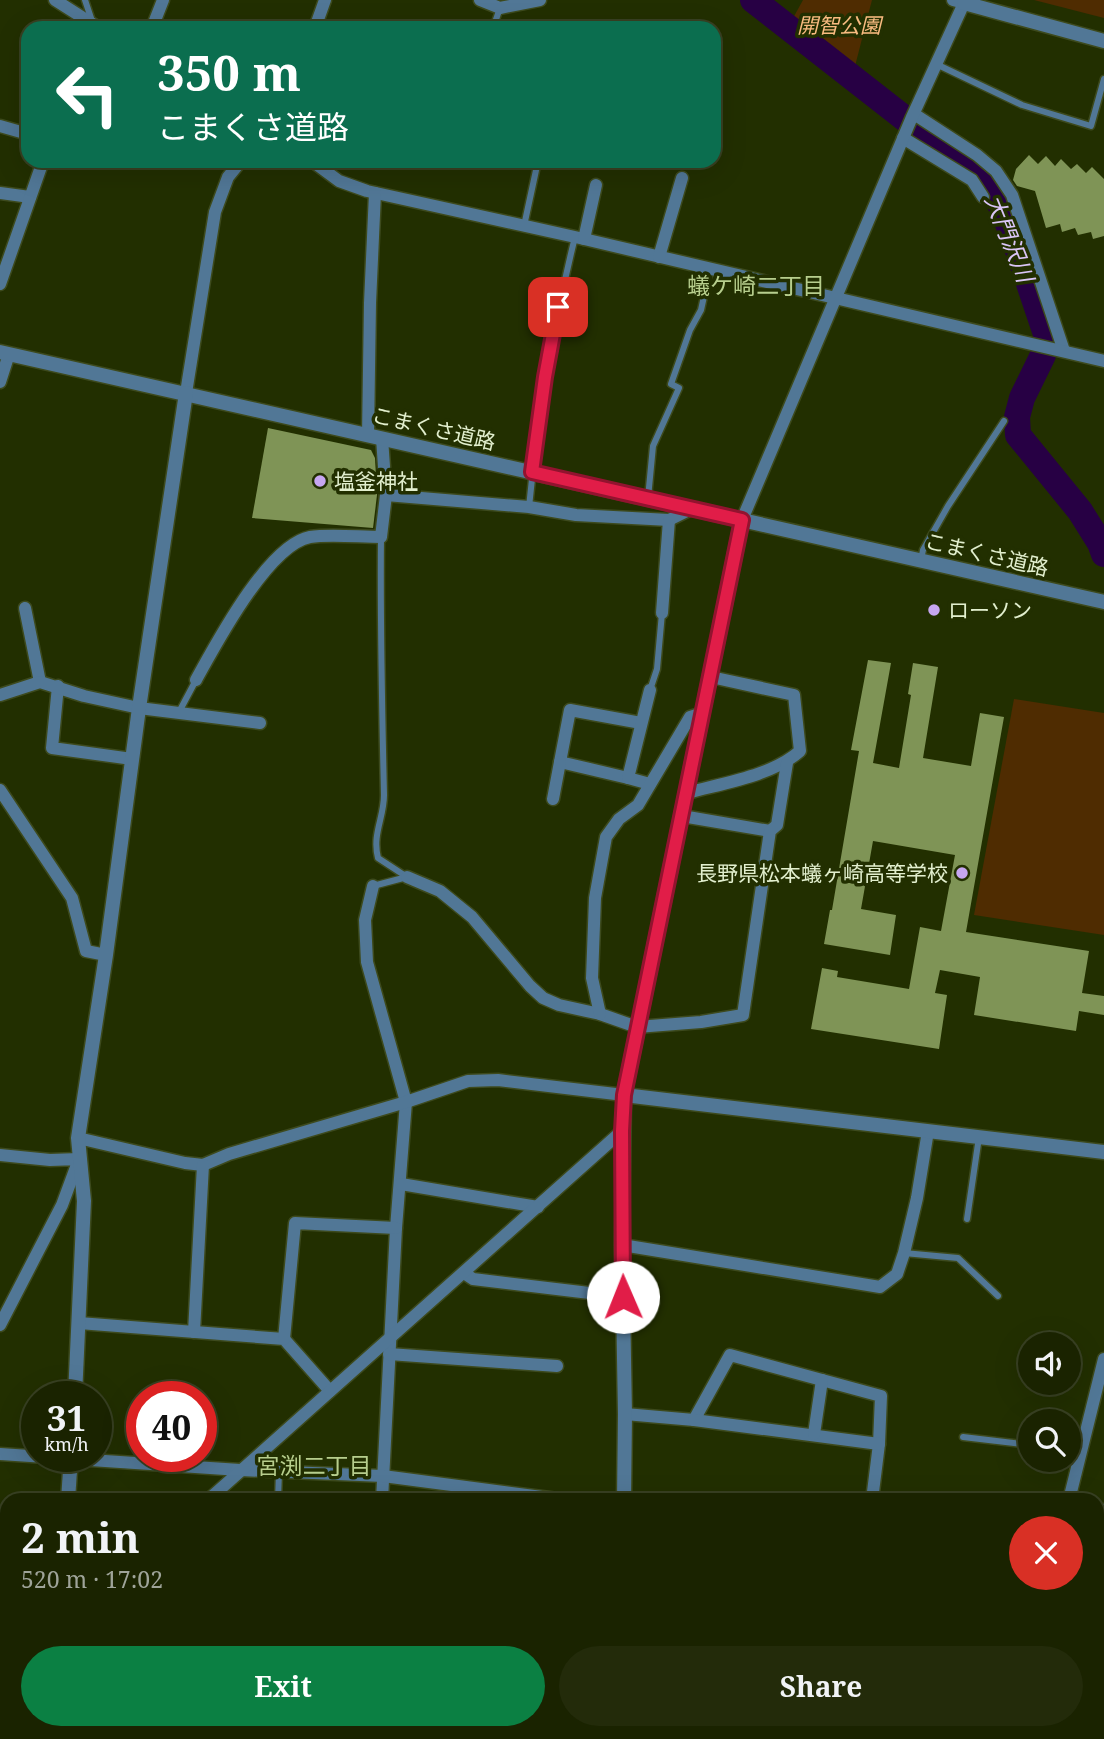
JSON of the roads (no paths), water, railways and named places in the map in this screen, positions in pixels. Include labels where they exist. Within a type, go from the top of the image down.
[{"type":"street","points":[[55,0],[85,21]]},
{"type":"street","points":[[155,21],[163,0]]},
{"type":"street","points":[[318,21],[325,0]]},
{"type":"street","points":[[480,0],[500,8],[540,0]]},
{"type":"street","points":[[624,1493],[624,1095],[742,520],[936,64],[958,1],[1104,41]]},
{"type":"street","points":[[913,115],[977,155],[996,171],[1012,195],[1058,350]]},
{"type":"street","points":[[0,126],[21,132]]},
{"type":"street","points":[[904,136],[972,180],[983,197]]},
{"type":"street","points":[[0,284],[40,168]]},
{"type":"street","points":[[76,1381],[84,1201],[78,1138],[106,956],[139,708],[215,212],[228,177],[235,168]]},
{"type":"street","points":[[321,168],[339,181],[375,193],[1104,360]]},
{"type":"street","points":[[659,257],[682,178]]},
{"type":"street","points":[[579,238],[596,185]]},
{"type":"street","points":[[0,193],[30,197]]},
{"type":"street","points":[[196,680],[220,636],[280,554],[309,537],[381,537],[386,495],[375,436],[370,303],[375,193]]},
{"type":"street","points":[[0,382],[4,353]]},
{"type":"street","name":"こまくさ道路","points":[[4,353],[1104,602]]},
{"type":"street","points":[[386,495],[529,507],[576,514],[669,520],[693,508]]},
{"type":"street","points":[[662,613],[669,520]]},
{"type":"street","points":[[25,608],[40,682]]},
{"type":"street","points":[[687,793],[787,763],[800,751],[794,695],[711,677]]},
{"type":"street","points":[[0,695],[40,682],[84,696],[139,708],[260,723]]},
{"type":"street","points":[[58,686],[52,748],[132,759]]},
{"type":"street","points":[[628,778],[650,690]]},
{"type":"street","points":[[553,799],[570,709],[641,723]]},
{"type":"street","points":[[600,1013],[592,978],[595,898],[607,837],[619,819],[638,805],[690,718],[703,713]]},
{"type":"street","points":[[559,762],[650,785]]},
{"type":"street","points":[[407,877],[440,891],[472,917],[530,986],[543,998],[559,1005],[600,1013],[637,1027],[701,1023],[743,1015],[770,831],[777,825],[787,763]]},
{"type":"street","points":[[0,790],[72,898],[86,951],[106,956]]},
{"type":"street","points":[[682,816],[770,831]]},
{"type":"street","points":[[373,886],[365,920],[367,962],[406,1102],[396,1228],[382,1493]]},
{"type":"street","points":[[78,1138],[203,1165],[229,1154],[468,1081],[498,1080],[1104,1152]]},
{"type":"street","points":[[215,1493],[622,1131]]},
{"type":"street","points":[[622,1245],[880,1287],[897,1274],[904,1253],[917,1198],[928,1131]]},
{"type":"street","points":[[0,1155],[50,1160],[79,1158]]},
{"type":"street","points":[[0,1325],[62,1205],[79,1158]]},
{"type":"street","points":[[194,1332],[203,1165]]},
{"type":"street","points":[[401,1184],[538,1207]]},
{"type":"street","points":[[284,1339],[295,1223],[396,1228]]},
{"type":"street","points":[[464,1273],[473,1279],[623,1297]]},
{"type":"street","points":[[79,1323],[284,1339],[330,1391]]},
{"type":"street","points":[[389,1354],[557,1366]]},
{"type":"street","points":[[694,1420],[730,1355],[881,1396],[873,1493]]},
{"type":"street","points":[[1081,1431],[1104,1359]]},
{"type":"street","points":[[814,1434],[822,1380]]},
{"type":"street","points":[[625,1414],[814,1434],[879,1444]]},
{"type":"street","points":[[0,1454],[21,1455]]},
{"type":"street","points":[[112,1461],[383,1476],[469,1493]]},
{"type":"street","points":[[68,1493],[70,1472]]},
{"type":"street","points":[[1070,1493],[1072,1472]]},
{"type":"lane","points":[[85,0],[92,21]]},
{"type":"lane","points":[[495,21],[500,8]]},
{"type":"lane","points":[[936,64],[1022,104],[1091,126],[1104,79]]},
{"type":"lane","points":[[524,226],[536,168]]},
{"type":"lane","points":[[529,507],[552,342],[579,238]]},
{"type":"lane","points":[[648,498],[653,446],[678,388],[671,384],[690,330],[701,310],[710,270]]},
{"type":"lane","points":[[921,560],[923,550],[948,506],[1004,421]]},
{"type":"lane","points":[[381,537],[380,676],[384,799],[375,844],[378,858],[407,877]]},
{"type":"lane","points":[[650,690],[657,669],[662,613]]},
{"type":"lane","points":[[179,712],[196,680]]},
{"type":"lane","points":[[373,886],[407,877]]},
{"type":"lane","points":[[967,1219],[979,1137]]},
{"type":"lane","points":[[904,1253],[958,1258],[998,1296]]},
{"type":"lane","points":[[963,1437],[1018,1443]]},
{"type":"lane","points":[[278,1493],[279,1472]]},
{"type":"waterway","name":"大門沢川","points":[[753,0],[922,132],[982,174],[997,197],[1047,337],[1043,355],[1022,398],[1017,417],[1018,435],[1080,511],[1104,554]]},
{"type":"place","name":"塩釜神社","points":[[320,481]]},
{"type":"place","name":"ローソン","points":[[934,610]]},
{"type":"place","name":"長野県松本蟻ヶ崎高等学校","points":[[962,873]]},
{"type":"district","name":"蟻ケ崎二丁目","points":[[756,285]]},
{"type":"district","name":"宮渕二丁目","points":[[314,1465]]},
{"type":"park label","name":"開智公園","points":[[839,25]]}]
